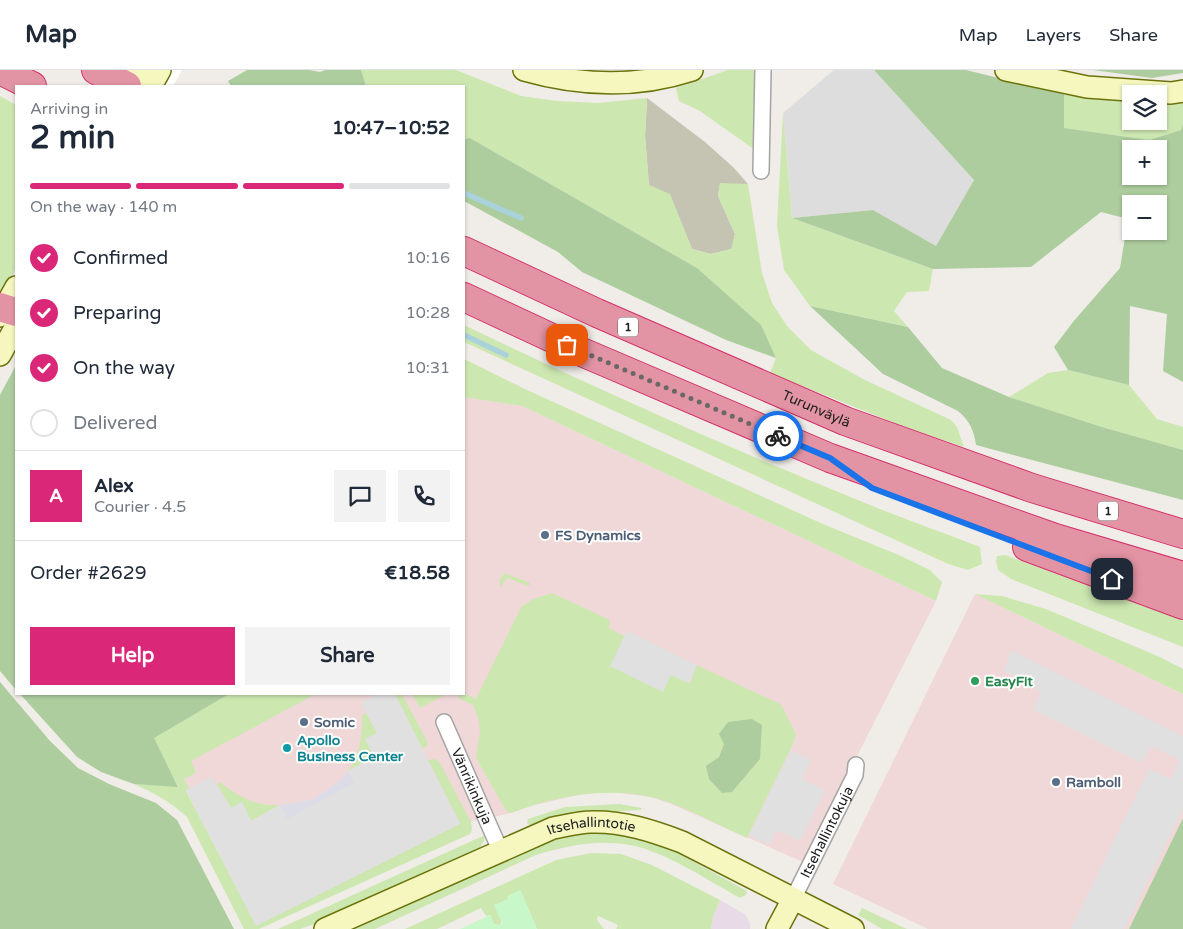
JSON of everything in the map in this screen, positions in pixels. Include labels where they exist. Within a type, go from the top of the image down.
[{"type":"highway","points":[[0,70],[30,85]]},
{"type":"highway","points":[[96,70],[126,85]]},
{"type":"highway","name":"Turunväylä","points":[[465,250],[597,313],[845,420],[1032,488],[1183,534]]},
{"type":"highway","points":[[465,297],[584,353],[830,458],[1055,538],[1183,576]]},
{"type":"highway","points":[[830,458],[872,488],[1183,605]]},
{"type":"main road","points":[[129,85],[139,70]]},
{"type":"main road","points":[[152,85],[160,70]]},
{"type":"main road","points":[[524,70],[561,79],[611,84],[650,81],[692,70]]},
{"type":"main road","points":[[1006,70],[1087,88],[1171,93],[1183,91]]},
{"type":"main road","points":[[0,355],[9,309]]},
{"type":"main road","name":"Itsehallintotie","points":[[325,929],[553,828],[590,822],[623,824],[654,831],[682,842],[853,929]]},
{"type":"main road","points":[[777,929],[793,899]]},
{"type":"street","points":[[761,171],[763,70]]},
{"type":"street","name":"Vänrikinkuja","points":[[444,722],[500,850]]},
{"type":"street","name":"Itsehallintokuja","points":[[793,899],[855,776],[856,765]]},
{"type":"shaded area","points":[[834,70],[874,70],[974,180],[936,246],[873,210],[792,218],[783,113]]},
{"type":"shaded area","points":[[647,98],[705,142],[734,168],[748,184],[720,184],[718,196],[735,234],[732,249],[711,254],[692,249],[670,195],[649,186],[645,136]]},
{"type":"shaded area","points":[[465,397],[522,406],[936,601],[803,862],[651,797],[612,792],[586,793],[527,807],[511,813],[460,824],[256,926],[186,790],[153,738],[227,695],[465,695]]},
{"type":"shaded area","points":[[975,594],[1183,694],[1183,818],[1129,929],[928,929],[833,884]]},
{"type":"shaded area","points":[[627,631],[697,665],[689,683],[671,675],[663,692],[610,666]]},
{"type":"shaded area","points":[[1011,650],[1183,736],[1183,809],[1124,929],[1071,929],[1149,769],[1171,779],[1180,760],[1151,746],[1142,763],[1033,710],[1041,692],[1004,671]]},
{"type":"shaded area","points":[[376,695],[396,695],[460,824],[256,926],[186,790],[211,777],[231,808],[242,802],[251,821],[280,805],[288,818],[354,783],[348,771],[374,757],[365,739],[377,733],[361,703]]},
{"type":"shaded area","points":[[791,750],[811,760],[802,779],[825,790],[800,841],[777,830],[769,845],[749,835]]},
{"type":"shaded area","points":[[348,771],[354,783],[287,819],[280,805],[317,797],[341,780]]},
{"type":"shaded area","points":[[720,900],[745,914],[750,923],[750,929],[711,929],[713,917]]},
{"type":"green space","points":[[247,70],[309,70],[320,72],[325,70],[361,70],[366,85],[230,85],[228,81]]},
{"type":"green space","points":[[361,70],[456,70],[521,96],[557,101],[598,103],[647,98],[645,136],[649,185],[670,194],[692,249],[711,254],[731,249],[735,234],[718,196],[720,183],[748,184],[762,273],[772,303],[787,326],[811,350],[863,379],[951,420],[957,427],[964,447],[902,426],[770,373],[776,358],[697,268],[470,138],[465,139],[465,85],[366,85]]},
{"type":"green space","points":[[728,70],[755,70],[754,144],[752,148],[700,111],[679,101],[676,88]]},
{"type":"green space","points":[[874,70],[966,70],[1064,94],[1064,128],[1149,140],[1181,130],[1183,123],[1183,382],[1163,371],[1167,314],[1130,306],[1129,385],[1068,370],[1054,347],[1120,268],[1125,240],[1167,240],[1167,195],[1122,195],[1122,217],[1101,212],[1031,267],[933,269],[792,218],[873,210],[936,246],[974,180]]},
{"type":"green space","points":[[1093,70],[1183,70],[1183,73],[1152,78]]},
{"type":"green space","points":[[1064,94],[1083,98],[1122,101],[1122,130],[1167,130],[1167,103],[1183,103],[1181,130],[1149,140],[1063,128]]},
{"type":"green space","points":[[0,96],[15,104],[15,270],[0,299]]},
{"type":"green space","points":[[783,113],[792,218],[933,269],[929,291],[907,292],[894,311],[908,327],[810,306],[784,270],[777,226]]},
{"type":"green space","points":[[470,138],[697,268],[761,325],[776,358],[726,340],[582,272],[558,252],[465,202],[465,139]]},
{"type":"green space","points":[[810,306],[908,327],[942,368],[1009,397],[1102,427],[1183,450],[1183,500],[976,445],[971,427],[958,411],[883,374]]},
{"type":"green space","points":[[465,325],[716,441],[870,505],[980,547],[982,564],[968,570],[948,564],[465,342]]},
{"type":"green space","points":[[465,359],[527,390],[823,524],[930,570],[942,582],[936,601],[522,406],[465,397]]},
{"type":"green space","points":[[15,367],[15,689],[0,671],[0,395]]},
{"type":"green space","points":[[1068,370],[1129,385],[1157,419],[1183,427],[1183,450],[1102,427],[1009,397],[1048,373]]},
{"type":"green space","points":[[1005,555],[1183,620],[1183,647],[1011,579],[998,570],[997,556]]},
{"type":"green space","points":[[505,573],[530,583],[530,585],[527,586],[508,578],[501,587],[500,579]]},
{"type":"green space","points":[[552,593],[610,620],[609,628],[624,636],[611,666],[671,675],[690,683],[697,665],[780,704],[796,734],[793,744],[747,838],[671,803],[631,794],[611,793],[570,796],[511,813],[506,811],[476,758],[480,730],[473,705],[458,698],[465,694],[476,699],[521,607],[533,599]],"holes":[[[761,725],[760,759],[732,792],[719,757],[724,744]]]},
{"type":"green space","points":[[975,594],[1002,596],[1046,609],[1160,657],[1183,669],[1183,694]]},
{"type":"green space","points":[[0,682],[50,741],[78,768],[109,784],[156,803],[177,820],[234,929],[0,929]]},
{"type":"green space","points":[[21,695],[227,695],[154,738],[178,787],[134,784],[101,772],[77,757]]},
{"type":"green space","points":[[227,695],[314,695],[191,761],[196,773],[184,779],[189,788],[186,791],[256,925],[460,823],[428,760],[435,759],[440,763],[471,822],[472,830],[470,834],[259,929],[244,929],[187,817],[162,798],[134,784],[178,786],[153,738]]},
{"type":"green space","points":[[396,695],[403,695],[426,739],[428,744],[422,748]]},
{"type":"green space","points":[[413,695],[444,695],[443,696],[420,708]]},
{"type":"green space","points":[[366,713],[377,733],[374,757],[348,771],[358,751],[362,730],[362,715]]},
{"type":"green space","points":[[752,719],[762,725],[760,759],[732,792],[722,793],[709,779],[706,766],[719,757],[724,744],[719,734],[728,722]]},
{"type":"green space","points":[[220,782],[248,800],[263,804],[280,805],[251,821],[231,808],[217,784]]},
{"type":"green space","points":[[619,804],[642,808],[641,810],[622,811],[532,827],[527,823],[528,819],[565,807]]},
{"type":"green space","points":[[1183,818],[1183,929],[1129,929]]},
{"type":"green space","points":[[596,832],[632,835],[659,843],[747,891],[746,895],[740,898],[686,867],[643,848],[618,843],[594,843],[570,846],[536,855],[375,929],[351,929],[560,836]]},
{"type":"green space","points":[[485,835],[479,849],[320,922],[300,929],[278,929]]},
{"type":"green space","points":[[591,853],[621,854],[652,865],[720,900],[713,917],[711,929],[616,929],[618,925],[598,916],[597,920],[604,929],[537,929],[520,890],[508,899],[500,925],[494,924],[490,915],[486,916],[481,908],[437,929],[405,929],[556,860]]},
{"type":"green space","points":[[520,890],[537,929],[460,929],[490,915],[494,924],[500,925],[502,923],[494,905],[508,899],[507,896]]},
{"type":"green space","points":[[862,908],[907,929],[882,929],[858,915]]},
{"type":"pier","points":[[126,70],[182,70],[174,85],[118,85]]},
{"type":"waterway","points":[[465,193],[521,218]]},
{"type":"waterway","points":[[465,335],[506,355]]},
{"type":"way so far","points":[[567,345],[778,436]]},
{"type":"place","name":"FS Dynamics","points":[[545,535]]},
{"type":"place","name":"EasyFit","points":[[975,681]]},
{"type":"place","name":"Somic","points":[[304,722]]},
{"type":"place","name":"Apollo Business Center","points":[[287,748]]},
{"type":"place","name":"Ramboll","points":[[1056,782]]},
{"type":"route","points":[[778,436],[830,458],[872,488],[1112,579]]}]
